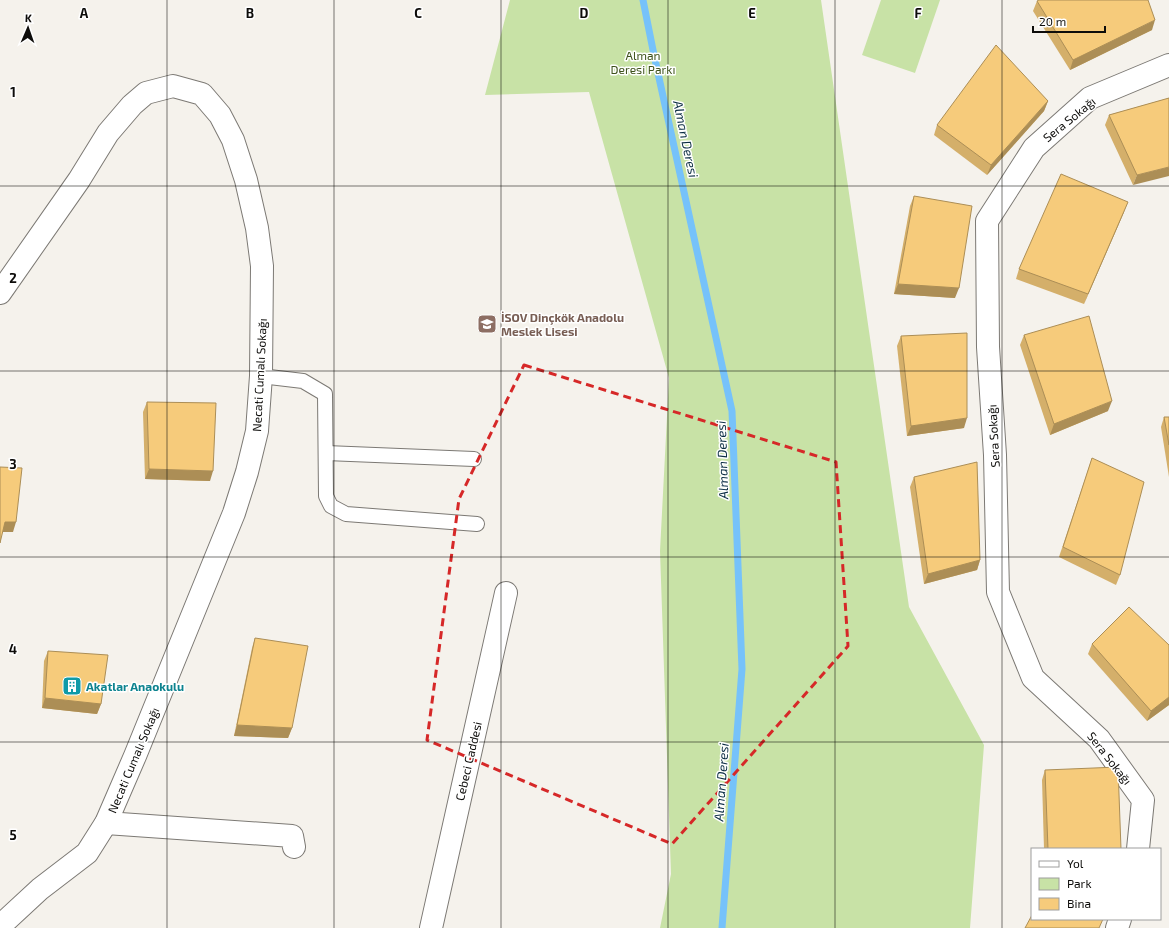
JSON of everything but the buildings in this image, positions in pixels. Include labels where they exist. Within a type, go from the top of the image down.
[{"type":"street","name":"Sera Sokağı","points":[[1138,848],[1143,800],[1098,739],[1033,678],[998,592],[995,455],[988,347],[987,221],[1034,148],[1090,98],[1169,65]]},
{"type":"street","name":"Necati Cumalı Sokağı","points":[[0,293],[79,180],[108,133],[132,105],[146,93],[173,86],[202,94],[220,115],[233,140],[246,180],[257,228],[262,266],[261,376],[257,431],[247,472],[234,513],[135,756],[106,823],[87,853],[40,889],[0,926]]},
{"type":"street","name":"Cebeci Caddesi","points":[[431,928],[506,593]]},
{"type":"street","points":[[106,823],[292,836],[294,847]]},
{"type":"lane","points":[[261,376],[303,381],[325,394],[326,496],[331,506],[346,514],[478,524]]},
{"type":"lane","points":[[326,453],[474,458]]},
{"type":"highlighted area","points":[[524,365],[836,462],[848,646],[672,844],[427,740],[459,499]]},
{"type":"green space","name":"Alman Deresi Parkı","points":[[510,0],[821,0],[909,607],[984,745],[970,928],[660,928],[671,874],[660,551],[669,378],[589,92],[485,95]]},
{"type":"green space","points":[[881,0],[940,0],[915,73],[862,55]]},
{"type":"waterway","name":"Alman Deresi","points":[[643,0],[732,411],[742,669],[722,928]]},
{"type":"place","name":"İSOV Dinçkök Anadolu Meslek Lisesi","points":[[487,324]]},
{"type":"place","name":"Akatlar Anaokulu","points":[[72,686]]}]
